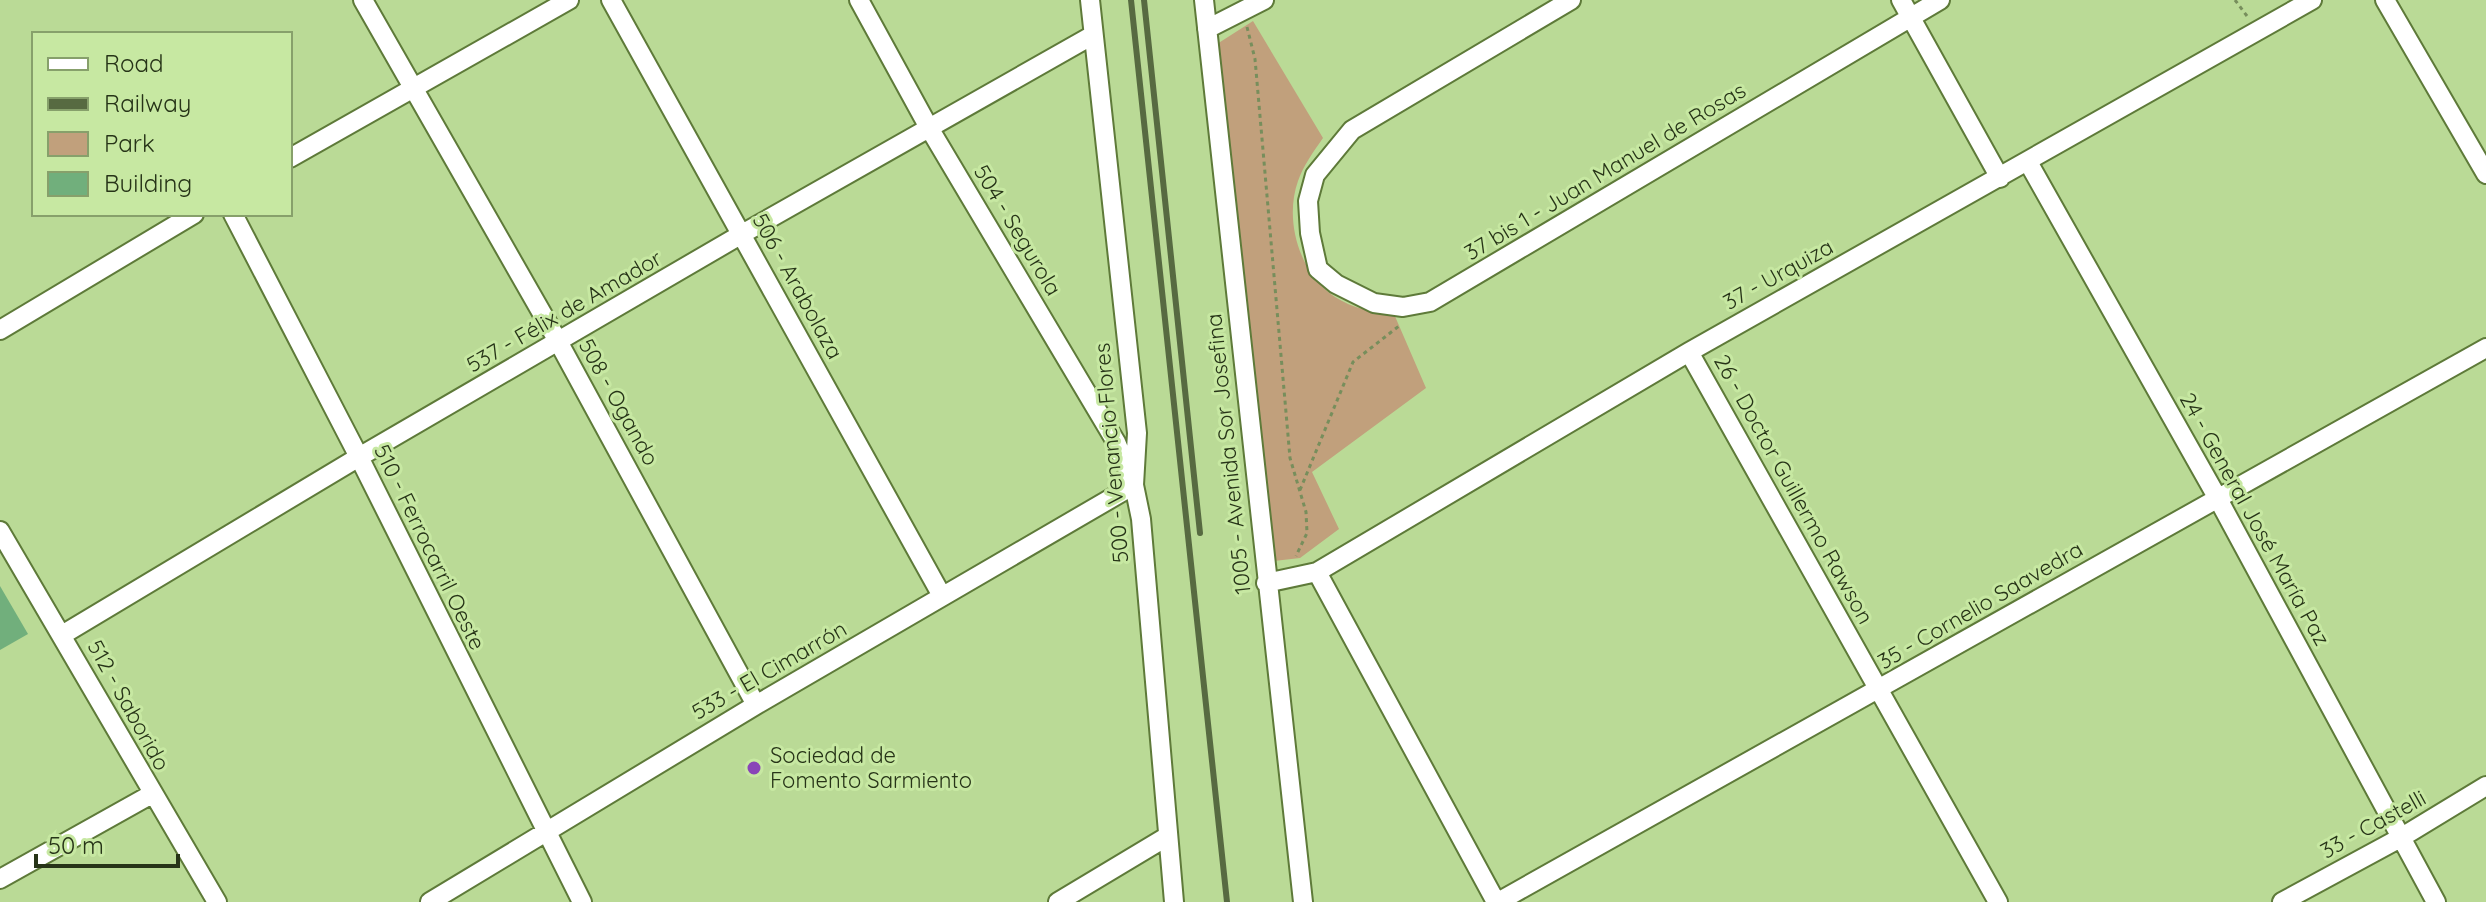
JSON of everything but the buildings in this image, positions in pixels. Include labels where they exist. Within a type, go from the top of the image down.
[{"type":"street","name":"508 - Ogando","points":[[363,0],[559,343],[756,705]]},
{"type":"street","points":[[292,157],[569,0]]},
{"type":"street","name":"506 - Arabolaza","points":[[611,0],[942,596]]},
{"type":"street","name":"504 - Segurola","points":[[859,0],[928,126],[1116,442],[1134,485]]},
{"type":"street","name":"500 - Venancio Flores","points":[[1090,0],[1137,433],[1134,485],[1141,519],[1174,902]]},
{"type":"street","name":"1005 - Avenida Sor Josefina","points":[[1204,0],[1275,581],[1303,902]]},
{"type":"street","points":[[1207,29],[1264,0]]},
{"type":"street","name":"37 bis 1 - Juan Manuel de Rosas","points":[[1571,0],[1352,130],[1315,175],[1308,201],[1310,233],[1318,269],[1336,284],[1374,303],[1403,307],[1430,302],[1940,0]]},
{"type":"street","points":[[1901,0],[2000,178]]},
{"type":"street","name":"37 - Urquiza","points":[[1275,581],[1317,572],[1689,352],[2312,0]]},
{"type":"street","points":[[2385,0],[2486,174]]},
{"type":"street","name":"537 - Félix de Amador","points":[[62,635],[359,457],[742,234],[1093,35]]},
{"type":"street","name":"24 - General José María Paz","points":[[2028,162],[2217,497],[2436,902]]},
{"type":"street","points":[[0,330],[191,216]]},
{"type":"street","name":"510 - Ferrocarril Oeste","points":[[234,216],[359,457],[582,902]]},
{"type":"street","name":"35 - Cornelio Saavedra","points":[[1497,902],[2486,348]]},
{"type":"street","name":"26 - Doctor Guillermo Rawson","points":[[1689,352],[1998,902]]},
{"type":"street","name":"533 - El Cimarrón","points":[[430,902],[756,705],[1134,485]]},
{"type":"street","name":"512 - Saborido","points":[[0,531],[217,902]]},
{"type":"street","points":[[1317,572],[1497,902]]},
{"type":"street","name":"33 - Castelli","points":[[2282,902],[2402,837],[2486,786]]},
{"type":"street","points":[[0,879],[152,794]]},
{"type":"street","points":[[1058,902],[1168,836]]},
{"type":"path","points":[[1244,12],[1255,59],[1290,458],[1306,512],[1307,533],[1275,581]]},
{"type":"path","points":[[1300,491],[1353,362],[1430,302]]},
{"type":"green space","points":[[1253,21],[1323,138],[1303,170],[1294,196],[1294,229],[1304,260],[1322,287],[1335,297],[1363,309],[1394,314],[1426,388],[1312,472],[1339,529],[1300,558],[1274,561],[1217,44]]},
{"type":"railway","points":[[1131,0],[1227,902]]},
{"type":"railway","points":[[1144,0],[1200,533]]},
{"type":"place","name":"Sociedad de Fomento Sarmiento","points":[[754,768]]}]
